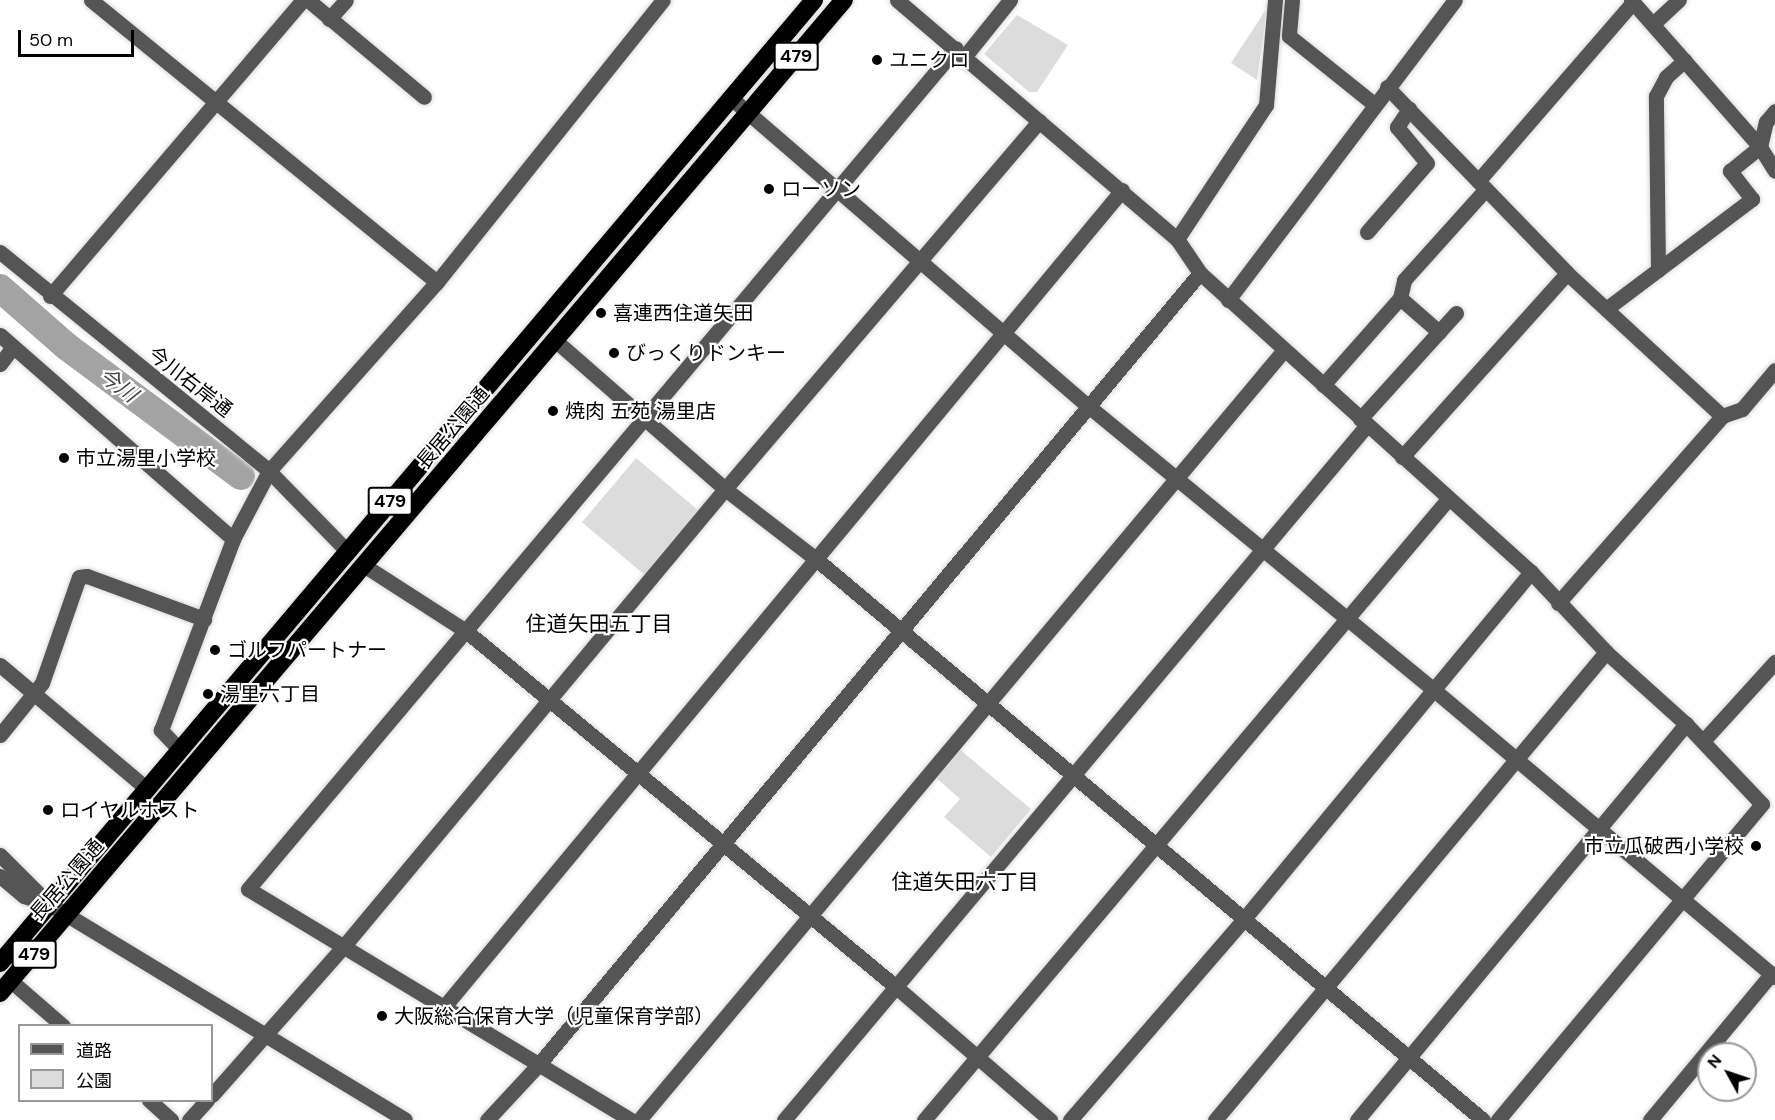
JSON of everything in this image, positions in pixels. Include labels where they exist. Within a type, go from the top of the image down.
[{"type":"highway","name":"長居公園通","points":[[0,963],[814,0]]},
{"type":"highway","name":"長居公園通","points":[[6,987],[844,0]]},
{"type":"street","points":[[91,0],[437,282]]},
{"type":"street","points":[[50,296],[214,101],[303,0]]},
{"type":"street","points":[[308,0],[424,97]]},
{"type":"street","points":[[329,19],[346,0]]},
{"type":"street","points":[[897,0],[1177,239],[1200,273],[1448,500],[1531,572],[1606,652],[1686,724],[1762,804],[1498,1120]]},
{"type":"street","points":[[632,1120],[248,889],[644,416],[837,190],[960,52],[1010,0]]},
{"type":"street","points":[[1177,239],[1266,105],[1275,0]]},
{"type":"street","points":[[1292,0],[1289,36],[1374,104]]},
{"type":"street","points":[[1228,300],[1374,104],[1455,0]]},
{"type":"street","points":[[1654,23],[1679,0]]},
{"type":"street","points":[[180,750],[161,730],[233,539],[269,471],[371,360],[437,282],[660,1]]},
{"type":"street","points":[[1323,385],[1400,298],[1404,280],[1632,1],[1654,23],[1760,147],[1775,171]]},
{"type":"street","points":[[1658,270],[1656,96],[1666,77],[1685,60]]},
{"type":"street","points":[[1387,87],[1568,273],[1722,416]]},
{"type":"street","points":[[731,98],[1089,407],[1348,618],[1773,975],[1650,1120]]},
{"type":"street","points":[[1367,232],[1427,163],[1397,127],[1409,109]]},
{"type":"street","points":[[1606,309],[1752,199],[1730,171],[1760,147],[1766,122],[1775,111]]},
{"type":"street","points":[[213,1094],[343,947],[725,489],[1039,121]]},
{"type":"street","points":[[443,1008],[636,772],[1122,190]]},
{"type":"street","name":"今川右岸通","points":[[0,252],[50,296],[269,471],[348,552]]},
{"type":"street","points":[[487,1120],[539,1064],[1200,273]]},
{"type":"street","points":[[1402,457],[1568,273]]},
{"type":"street","points":[[1400,298],[1439,332]]},
{"type":"street","points":[[784,1120],[1263,549],[1363,422],[1456,314]]},
{"type":"street","points":[[0,335],[233,539]]},
{"type":"street","points":[[556,341],[725,489],[816,559],[1483,1120]]},
{"type":"street","points":[[0,364],[14,347]]},
{"type":"street","points":[[639,1120],[1284,350]]},
{"type":"street","points":[[1558,603],[1722,416],[1742,409],[1775,370]]},
{"type":"street","points":[[924,1120],[1448,500]]},
{"type":"street","points":[[365,566],[466,631],[895,986],[1050,1120]]},
{"type":"street","points":[[1070,1120],[1243,920],[1531,572]]},
{"type":"street","points":[[0,735],[42,683],[79,577],[87,576],[204,619]]},
{"type":"street","points":[[1215,1120],[1606,652]]},
{"type":"street","points":[[1703,741],[1775,662]]},
{"type":"street","points":[[0,665],[147,789]]},
{"type":"street","points":[[1356,1120],[1686,724]]},
{"type":"street","points":[[0,855],[33,884],[49,904]]},
{"type":"street","points":[[0,876],[24,896],[49,904],[405,1120]]},
{"type":"street","points":[[6,987],[60,1024]]},
{"type":"street","points":[[150,1102],[171,1120]]},
{"type":"street","points":[[189,1120],[206,1102]]},
{"type":"green space","points":[[1267,8],[1257,80],[1231,63]]},
{"type":"green space","points":[[1017,15],[1068,45],[1037,92],[1029,92],[984,54]]},
{"type":"green space","points":[[636,458],[699,511],[645,575],[582,522]]},
{"type":"green space","points":[[958,748],[1031,809],[991,857],[944,817],[960,799],[934,776]]},
{"type":"waterway","name":"今川","points":[[0,288],[66,346],[241,476]]},
{"type":"place","name":"ユニクロ","points":[[877,60]]},
{"type":"place","name":"ローソン","points":[[769,189]]},
{"type":"place","name":"喜連西住道矢田","points":[[601,313]]},
{"type":"place","name":"びっくりドンキー","points":[[614,353]]},
{"type":"place","name":"焼肉 五苑 湯里店","points":[[553,411]]},
{"type":"place","name":"市立湯里小学校","points":[[64,458]]},
{"type":"place","name":"ゴルフパートナー","points":[[215,650]]},
{"type":"place","name":"湯里六丁目","points":[[208,694]]},
{"type":"place","name":"ロイヤルホスト","points":[[48,810]]},
{"type":"place","name":"市立瓜破西小学校","points":[[1756,846]]},
{"type":"place","name":"大阪総合保育大学（児童保育学部）","points":[[382,1016]]},
{"type":"district","name":"住道矢田五丁目","points":[[599,624]]},
{"type":"district","name":"住道矢田六丁目","points":[[965,882]]}]
